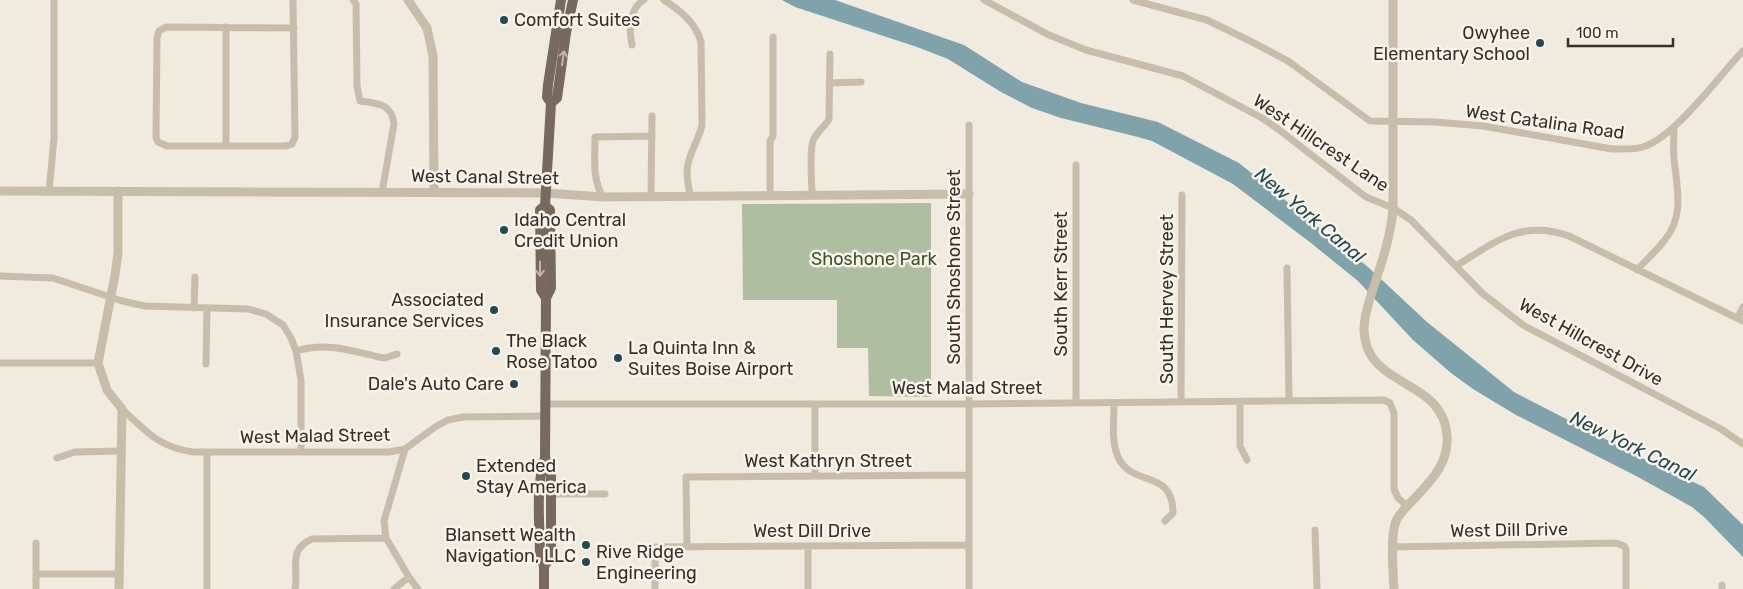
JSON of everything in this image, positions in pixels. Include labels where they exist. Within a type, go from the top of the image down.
[{"type":"main road","points":[[544,589],[544,566],[540,557],[539,492],[540,472],[545,458],[546,298],[551,288],[550,210],[545,206],[551,103],[547,98],[561,0]]},
{"type":"main road","points":[[551,103],[557,98],[566,33],[573,0]]},
{"type":"main road","points":[[544,566],[551,557],[551,472],[545,458]]},
{"type":"street","points":[[49,192],[54,138],[54,0]]},
{"type":"street","points":[[292,0],[294,28],[295,137],[292,144],[286,146],[167,146],[158,142],[156,137],[157,38],[159,31],[166,27],[294,28]]},
{"type":"street","points":[[353,0],[356,4],[357,86],[360,101],[374,103],[387,108],[393,115],[394,124],[382,192]]},
{"type":"street","points":[[408,0],[427,28],[433,56],[434,192]]},
{"type":"street","points":[[632,45],[629,30],[634,11],[640,2],[644,0]]},
{"type":"street","points":[[664,0],[693,22],[701,42],[702,125],[687,165],[690,196]]},
{"type":"street","name":"West Hillcrest Lane","points":[[984,0],[1049,35],[1079,47],[1183,76],[1204,86],[1278,128],[1366,197],[1393,208]]},
{"type":"street","name":"West Catalina Road","points":[[1133,0],[1207,20],[1250,41],[1288,62],[1370,121],[1435,122],[1483,126],[1612,149],[1629,150],[1660,139],[1674,128],[1742,56]]},
{"type":"street","points":[[1393,0],[1393,208],[1390,235],[1366,313],[1364,330],[1372,357],[1384,371],[1423,393],[1434,402],[1446,425],[1448,438],[1446,453],[1439,472],[1407,506],[1396,521],[1393,547],[1394,589]]},
{"type":"street","points":[[226,27],[226,146]]},
{"type":"street","points":[[770,196],[770,141],[773,136],[773,37]]},
{"type":"street","points":[[812,196],[812,144],[815,136],[827,124],[829,119],[830,54]]},
{"type":"street","points":[[829,83],[861,82]]},
{"type":"street","points":[[651,197],[652,116]]},
{"type":"street","name":"South Shoshone Street","points":[[969,125],[969,589]]},
{"type":"street","points":[[1637,270],[1665,240],[1676,222],[1679,208],[1679,192],[1674,157],[1674,128]]},
{"type":"street","points":[[603,197],[598,190],[596,180],[595,138],[652,136]]},
{"type":"street","name":"South Kerr Street","points":[[1076,165],[1076,403]]},
{"type":"street","name":"West Canal Street","points":[[0,191],[546,193],[603,197],[969,194]]},
{"type":"street","points":[[118,191],[118,253],[98,363],[107,390],[122,409],[119,589]]},
{"type":"street","name":"South Hervey Street","points":[[1181,402],[1182,195]]},
{"type":"street","name":"West Hillcrest Drive","points":[[1393,208],[1412,220],[1482,293],[1523,325],[1721,429],[1743,444]]},
{"type":"street","points":[[1456,266],[1499,240],[1520,231],[1537,229],[1569,236],[1740,319],[1743,307]]},
{"type":"street","points":[[1287,268],[1289,401]]},
{"type":"street","points":[[0,276],[53,278],[145,306],[248,310],[266,314],[283,325],[296,351],[300,380],[301,452]]},
{"type":"street","points":[[194,308],[195,277]]},
{"type":"street","points":[[206,364],[207,309]]},
{"type":"street","points":[[296,351],[309,347],[335,346],[379,358],[397,354]]},
{"type":"street","points":[[0,363],[98,363]]},
{"type":"street","name":"West Malad Street","points":[[544,404],[969,404],[1384,400],[1390,403],[1394,413],[1394,489],[1398,498],[1407,506]]},
{"type":"street","points":[[1240,402],[1240,446],[1247,460]]},
{"type":"street","points":[[1114,403],[1114,445],[1117,455],[1121,463],[1129,470],[1160,483],[1166,488],[1173,501],[1173,513],[1165,521]]},
{"type":"street","points":[[815,404],[815,476]]},
{"type":"street","name":"West Malad Street","points":[[122,409],[162,444],[182,450],[207,452],[389,452],[405,449],[448,420],[463,417],[544,416]]},
{"type":"street","points":[[405,449],[384,521],[386,538],[418,589]]},
{"type":"street","points":[[57,458],[75,452],[120,451]]},
{"type":"street","points":[[207,452],[207,589]]},
{"type":"street","name":"West Kathryn Street","points":[[687,547],[686,476],[969,475]]},
{"type":"street","points":[[551,494],[605,494]]},
{"type":"street","points":[[1315,530],[1317,589]]},
{"type":"street","points":[[295,589],[296,555],[306,542],[312,539],[386,538]]},
{"type":"street","points":[[36,543],[36,589]]},
{"type":"street","name":"West Dill Drive","points":[[1393,547],[1616,543],[1624,546],[1626,553],[1626,589]]},
{"type":"street","name":"West Dill Drive","points":[[655,589],[655,547],[969,545]]},
{"type":"street","points":[[808,546],[808,589]]},
{"type":"street","points":[[36,574],[119,574]]},
{"type":"street","points":[[394,589],[409,577]]},
{"type":"green space","name":"Shoshone Park","points":[[931,203],[931,397],[869,396],[868,348],[837,348],[837,300],[743,300],[742,204]]},
{"type":"water","points":[[782,0],[835,0],[964,45],[1022,82],[1081,103],[1158,122],[1239,163],[1368,267],[1427,322],[1514,392],[1648,461],[1704,487],[1743,525],[1743,557],[1692,507],[1638,477],[1516,415],[1451,373],[1413,340],[1358,281],[1233,184],[1152,141],[1061,118],[1032,108],[1001,92],[948,59],[795,7]]},
{"type":"place","name":"Comfort Suites","points":[[504,20]]},
{"type":"place","name":"Owyhee Elementary School","points":[[1540,43]]},
{"type":"place","name":"Idaho Central Credit Union","points":[[504,230]]},
{"type":"place","name":"Associated Insurance Services","points":[[494,310]]},
{"type":"place","name":"The Black Rose Tatoo","points":[[496,351]]},
{"type":"place","name":"La Quinta Inn & Suites Boise Airport","points":[[618,358]]},
{"type":"place","name":"Dale's Auto Care","points":[[514,384]]},
{"type":"place","name":"Extended Stay America","points":[[466,476]]},
{"type":"place","name":"Blansett Wealth Navigation, LLC","points":[[586,545]]},
{"type":"place","name":"Rive Ridge Engineering","points":[[586,562]]},
{"type":"water label","name":"New York Canal","points":[[1310,215]]},
{"type":"water label","name":"New York Canal","points":[[1633,446]]}]
